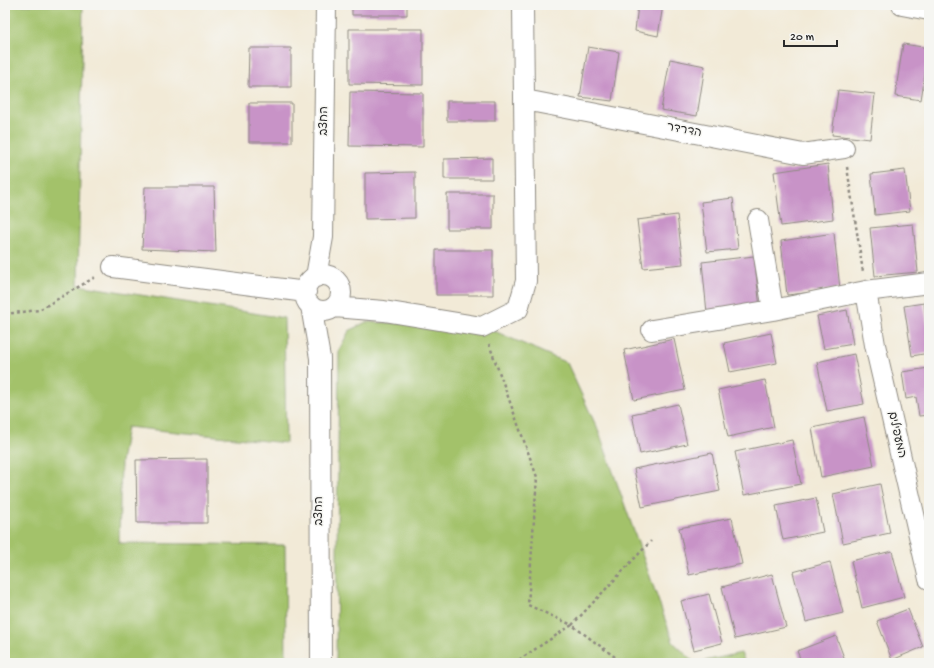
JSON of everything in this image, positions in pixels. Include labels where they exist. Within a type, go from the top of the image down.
[{"type":"street","name":"החצב","points":[[321,663],[320,358],[325,294],[323,237],[326,5]]},
{"type":"street","points":[[113,267],[325,294],[384,311],[483,326],[518,309],[526,281],[523,5]]},
{"type":"street","points":[[902,5],[929,10]]},
{"type":"street","name":"הדרדר","points":[[525,100],[804,154],[844,148]]},
{"type":"street","points":[[758,220],[773,310]]},
{"type":"street","points":[[652,330],[773,310],[866,291],[929,283]]},
{"type":"street","name":"המעפילים","points":[[866,291],[875,345],[929,579]]},
{"type":"path","points":[[844,148],[866,291]]},
{"type":"path","points":[[5,314],[40,310],[113,267]]},
{"type":"path","points":[[483,326],[537,477],[528,605],[572,624],[623,663]]},
{"type":"path","points":[[514,663],[572,624],[651,541]]},
{"type":"green space","points":[[5,5],[83,5],[78,285],[284,318],[286,443],[127,427],[121,462],[119,543],[285,545],[286,663],[5,663]]},
{"type":"green space","points":[[366,322],[483,326],[567,363],[599,432],[673,642],[695,663],[336,663],[339,350],[349,331]]},
{"type":"green space","points":[[741,653],[745,663],[695,663]]},
{"type":"building","points":[[352,5],[407,5],[407,15],[352,15]]},
{"type":"building","points":[[638,5],[663,5],[658,36],[635,31]]},
{"type":"building","points":[[349,29],[423,29],[423,85],[349,84]]},
{"type":"building","points":[[903,44],[929,48],[921,100],[895,96]]},
{"type":"building","points":[[588,47],[619,52],[612,101],[580,97]]},
{"type":"building","points":[[249,48],[291,48],[291,87],[248,87]]},
{"type":"building","points":[[670,59],[705,66],[697,116],[661,110]]},
{"type":"building","points":[[838,90],[875,94],[870,139],[832,135]]},
{"type":"building","points":[[350,92],[423,93],[423,147],[349,146]]},
{"type":"building","points":[[447,101],[495,101],[495,121],[447,121]]},
{"type":"building","points":[[249,103],[292,103],[292,142],[249,142]]},
{"type":"building","points":[[492,158],[492,179],[444,179],[444,159]]},
{"type":"building","points":[[828,164],[833,219],[781,226],[774,172]]},
{"type":"building","points":[[905,170],[910,211],[875,215],[871,174]]},
{"type":"building","points":[[415,172],[415,218],[365,219],[365,173]]},
{"type":"building","points":[[145,187],[214,187],[216,252],[142,249]]},
{"type":"building","points":[[447,194],[493,194],[493,229],[447,229]]},
{"type":"building","points":[[733,198],[738,249],[707,252],[701,202]]},
{"type":"building","points":[[677,215],[683,264],[643,268],[637,220]]},
{"type":"building","points":[[913,224],[918,272],[875,276],[870,228]]},
{"type":"building","points":[[834,233],[840,289],[787,295],[781,241]]},
{"type":"building","points":[[436,250],[493,250],[493,295],[436,295]]},
{"type":"building","points":[[754,256],[760,308],[707,313],[702,262]]},
{"type":"building","points":[[924,303],[929,336],[929,353],[912,356],[904,306]]},
{"type":"building","points":[[847,310],[853,344],[824,349],[817,316]]},
{"type":"building","points":[[771,333],[777,363],[730,372],[724,343]]},
{"type":"building","points":[[674,339],[685,390],[634,400],[624,350]]},
{"type":"building","points":[[854,354],[864,404],[827,411],[817,362]]},
{"type":"building","points":[[929,368],[929,415],[919,416],[916,397],[906,399],[902,372]]},
{"type":"building","points":[[765,380],[774,427],[728,437],[718,390]]},
{"type":"building","points":[[678,404],[687,444],[640,454],[632,414]]},
{"type":"building","points":[[864,417],[874,466],[821,477],[812,428]]},
{"type":"building","points":[[792,440],[801,484],[744,495],[735,452]]},
{"type":"building","points":[[712,453],[720,491],[642,507],[634,469]]},
{"type":"building","points":[[207,459],[207,523],[137,523],[136,460]]},
{"type":"building","points":[[880,484],[890,533],[843,543],[833,494]]},
{"type":"building","points":[[816,498],[823,532],[783,540],[776,506]]},
{"type":"building","points":[[732,518],[742,564],[689,575],[679,528]]},
{"type":"building","points":[[892,551],[904,597],[862,608],[851,561]]},
{"type":"building","points":[[830,562],[843,613],[806,622],[793,572]]},
{"type":"building","points":[[772,574],[786,627],[735,639],[722,587]]},
{"type":"building","points":[[709,594],[722,643],[694,650],[681,601]]},
{"type":"building","points":[[908,609],[923,647],[892,660],[877,621]]},
{"type":"building","points":[[836,636],[846,663],[802,663],[797,651]]}]
